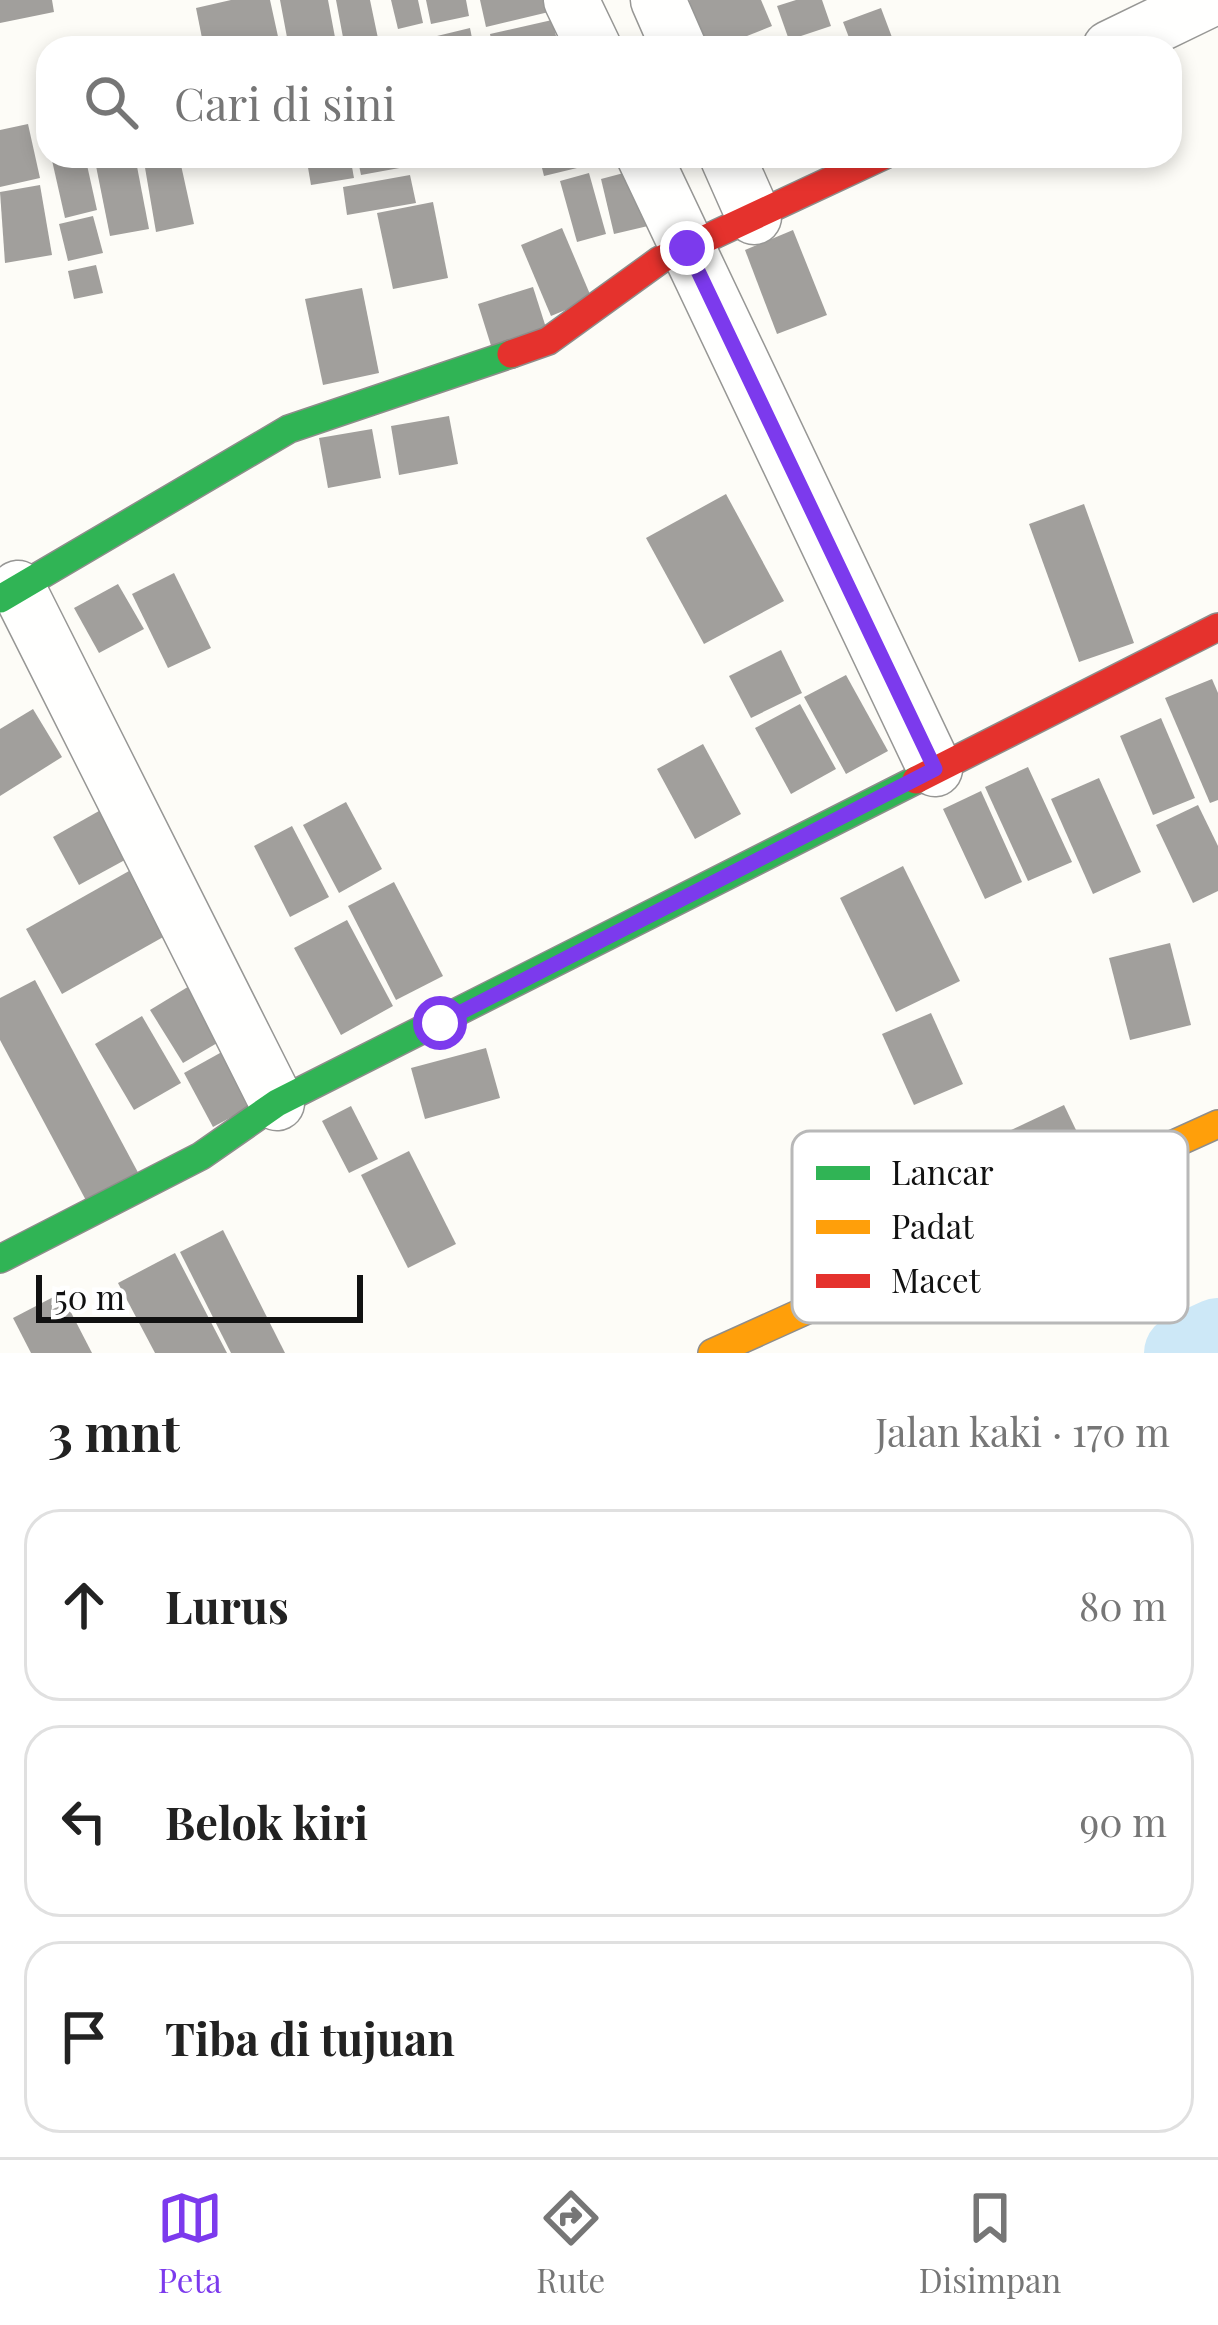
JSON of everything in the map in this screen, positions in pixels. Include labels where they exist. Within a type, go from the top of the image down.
[{"type":"street","points":[[571,0],[588,36]]},
{"type":"street","points":[[658,0],[674,36]]},
{"type":"street","points":[[1135,36],[1209,0]]},
{"type":"street","points":[[650,168],[935,769]]},
{"type":"street","points":[[733,168],[754,217]]},
{"type":"street","points":[[277,1103],[182,904],[9,593],[289,429],[548,341],[660,260],[858,168]]},
{"type":"street","points":[[0,1258],[201,1156],[277,1103],[1218,627]]},
{"type":"street","points":[[1188,1138],[1218,1124]]},
{"type":"street","points":[[712,1353],[792,1317]]},
{"type":"building","points":[[0,0],[52,0],[54,12],[0,23]]},
{"type":"building","points":[[231,0],[270,0],[278,36],[202,36],[196,8]]},
{"type":"building","points":[[280,0],[328,0],[335,36],[287,36]]},
{"type":"building","points":[[336,0],[370,0],[378,36],[343,36]]},
{"type":"building","points":[[391,0],[418,0],[423,23],[398,29]]},
{"type":"building","points":[[426,0],[466,0],[469,16],[431,24]]},
{"type":"building","points":[[480,0],[550,0],[553,11],[486,27]]},
{"type":"building","points":[[690,0],[761,0],[772,26],[747,36],[692,36],[679,5]]},
{"type":"building","points":[[822,0],[831,26],[788,36],[777,6]]},
{"type":"building","points":[[881,8],[892,36],[848,36],[843,22]]},
{"type":"building","points":[[552,20],[556,36],[490,36]]},
{"type":"building","points":[[470,28],[472,36],[437,36]]},
{"type":"building","points":[[28,124],[40,178],[0,187],[0,130]]},
{"type":"building","points":[[54,168],[88,168],[97,210],[65,218]]},
{"type":"building","points":[[96,168],[137,168],[149,229],[110,236]]},
{"type":"building","points":[[145,168],[182,168],[194,224],[156,232]]},
{"type":"building","points":[[308,168],[352,168],[354,178],[311,185]]},
{"type":"building","points":[[360,168],[400,168],[361,175]]},
{"type":"building","points":[[542,168],[577,168],[544,176]]},
{"type":"building","points":[[635,170],[648,226],[614,234],[601,179]]},
{"type":"building","points":[[589,173],[606,234],[577,242],[560,181]]},
{"type":"building","points":[[410,175],[416,203],[347,215],[343,187]]},
{"type":"building","points":[[40,185],[52,255],[5,263],[0,192]]},
{"type":"building","points":[[433,202],[448,278],[393,289],[377,213]]},
{"type":"building","points":[[93,216],[103,253],[68,261],[59,224]]},
{"type":"building","points":[[562,228],[592,299],[551,316],[521,245]]},
{"type":"building","points":[[793,230],[827,315],[777,334],[745,250]]},
{"type":"building","points":[[96,265],[103,293],[74,299],[68,271]]},
{"type":"building","points":[[533,287],[548,334],[493,352],[478,304]]},
{"type":"building","points":[[362,288],[379,373],[323,385],[305,299]]},
{"type":"building","points":[[449,416],[458,464],[399,475],[391,426]]},
{"type":"building","points":[[372,429],[381,478],[328,488],[319,438]]},
{"type":"building","points":[[726,494],[784,601],[704,644],[646,538]]},
{"type":"building","points":[[1084,504],[1134,643],[1079,662],[1029,524]]},
{"type":"building","points":[[174,573],[211,648],[168,668],[132,594]]},
{"type":"building","points":[[118,584],[144,629],[99,653],[74,608]]},
{"type":"building","points":[[781,650],[802,693],[751,718],[729,676]]},
{"type":"building","points":[[846,675],[888,751],[846,774],[804,697]]},
{"type":"building","points":[[1212,679],[1218,693],[1218,800],[1210,803],[1165,698]]},
{"type":"building","points":[[800,704],[836,769],[791,794],[755,728]]},
{"type":"building","points":[[33,709],[62,757],[0,796],[0,729]]},
{"type":"building","points":[[1161,718],[1195,798],[1153,815],[1120,736]]},
{"type":"building","points":[[703,744],[741,814],[695,839],[657,769]]},
{"type":"building","points":[[1028,767],[1072,862],[1028,881],[985,787]]},
{"type":"building","points":[[1099,778],[1141,872],[1093,894],[1051,799]]},
{"type":"building","points":[[981,791],[1022,882],[985,899],[943,809]]},
{"type":"building","points":[[346,802],[382,869],[339,893],[303,825]]},
{"type":"building","points":[[1198,805],[1218,846],[1218,891],[1193,903],[1156,825]]},
{"type":"building","points":[[106,807],[134,855],[79,885],[53,837]]},
{"type":"building","points":[[292,826],[329,897],[290,917],[254,846]]},
{"type":"building","points":[[903,866],[960,981],[896,1012],[840,898]]},
{"type":"building","points":[[129,871],[165,936],[62,994],[26,929]]},
{"type":"building","points":[[394,882],[443,976],[396,1000],[348,906]]},
{"type":"building","points":[[347,920],[393,1006],[341,1035],[294,948]]},
{"type":"building","points":[[1170,943],[1191,1025],[1130,1040],[1109,958]]},
{"type":"building","points":[[35,980],[141,1178],[89,1206],[0,1040],[0,998]]},
{"type":"building","points":[[191,985],[224,1039],[183,1063],[150,1010]]},
{"type":"building","points":[[931,1013],[963,1084],[914,1105],[882,1034]]},
{"type":"building","points":[[142,1016],[181,1083],[134,1110],[95,1044]]},
{"type":"building","points":[[229,1048],[259,1102],[213,1127],[184,1073]]},
{"type":"building","points":[[486,1048],[500,1098],[425,1119],[411,1068]]},
{"type":"building","points":[[1064,1105],[1077,1131],[1009,1131]]},
{"type":"building","points":[[351,1106],[378,1159],[349,1173],[322,1121]]},
{"type":"building","points":[[409,1151],[456,1244],[408,1268],[361,1175]]},
{"type":"building","points":[[223,1230],[285,1353],[231,1353],[180,1252]]},
{"type":"building","points":[[175,1253],[227,1353],[155,1353],[118,1283]]},
{"type":"building","points":[[61,1293],[92,1353],[31,1353],[13,1318]]},
{"type":"waterway","points":[[1183,1353],[1218,1337]]},
{"type":"traffic: fast","points":[[0,599],[289,429],[511,354]]},
{"type":"traffic: fast","points":[[0,1259],[201,1156],[277,1103],[916,780]]},
{"type":"traffic: slow","points":[[1188,1138],[1218,1124]]},
{"type":"traffic: slow","points":[[712,1353],[792,1317]]},
{"type":"traffic: jam","points":[[511,354],[548,341],[660,260],[857,168]]},
{"type":"traffic: jam","points":[[916,780],[1218,627]]},
{"type":"route","points":[[440,1023],[935,769],[687,248]]}]
